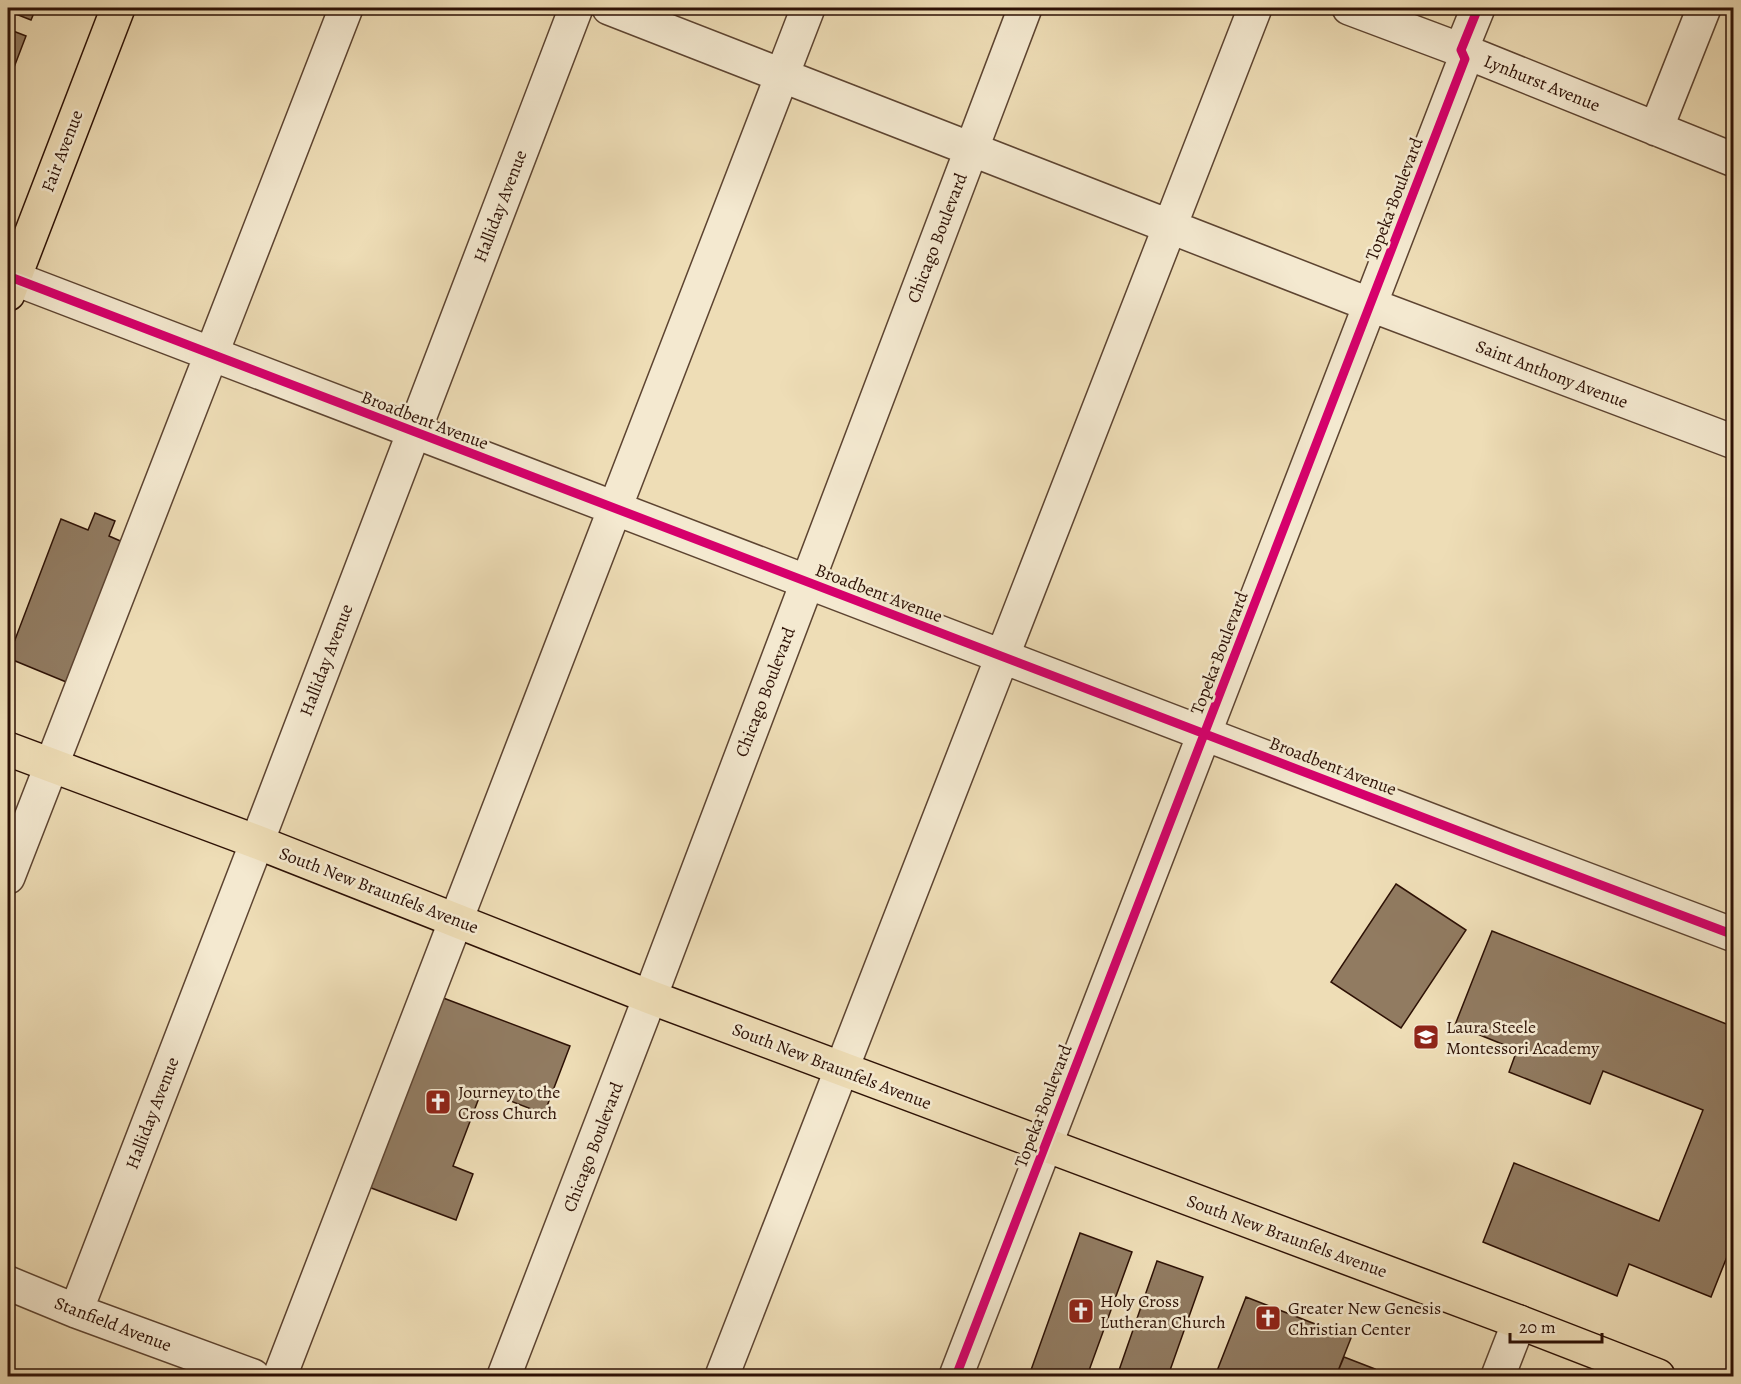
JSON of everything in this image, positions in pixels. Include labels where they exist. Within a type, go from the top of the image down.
[{"type":"main road","name":"Fair Avenue","points":[[10,286],[118,8]]},
{"type":"main road","name":"South New Braunfels Avenue","points":[[8,749],[257,842],[650,997],[1519,1322],[1658,1377]]},
{"type":"street","points":[[8,878],[346,8]]},
{"type":"street","name":"Halliday Avenue","points":[[75,1311],[576,8]]},
{"type":"street","name":"Saint Anthony Avenue","points":[[609,8],[1371,305],[1734,442]]},
{"type":"street","points":[[280,1377],[808,8]]},
{"type":"street","name":"Chicago Boulevard","points":[[504,1377],[1025,8]]},
{"type":"street","points":[[722,1377],[1255,8]]},
{"type":"street","name":"Lynhurst Avenue","points":[[1349,8],[1461,50],[1734,160]]},
{"type":"street","name":"Topeka Boulevard","points":[[956,1377],[1465,59],[1461,50],[1478,8]]},
{"type":"street","points":[[1656,129],[1704,8]]},
{"type":"street","name":"Broadbent Avenue","points":[[10,286],[211,355],[1205,736],[1734,935]]},
{"type":"street","name":"Stanfield Avenue","points":[[8,1283],[75,1311],[253,1377]]},
{"type":"street","points":[[1498,1377],[1519,1322]]},
{"type":"building","points":[[8,8],[36,8],[31,20],[8,11]]},
{"type":"building","points":[[8,29],[26,36],[8,83]]},
{"type":"building","points":[[95,513],[115,521],[109,536],[125,543],[71,684],[8,658],[61,519],[88,530]]},
{"type":"building","points":[[1396,884],[1466,930],[1401,1028],[1331,982]]},
{"type":"building","points":[[1492,931],[1734,1027],[1734,1239],[1711,1297],[1629,1264],[1617,1296],[1483,1242],[1514,1163],[1659,1221],[1703,1110],[1603,1071],[1590,1104],[1509,1072],[1517,1050],[1455,1025]]},
{"type":"building","name":"Journey to the Cross Church","points":[[438,996],[570,1046],[544,1114],[482,1090],[453,1166],[473,1174],[456,1220],[366,1186]]},
{"type":"building","name":"Holy Cross Lutheran Church","points":[[1080,1233],[1132,1252],[1087,1376],[1048,1376],[1031,1370]]},
{"type":"building","points":[[1157,1261],[1203,1277],[1168,1376],[1117,1376]]},
{"type":"building","name":"Greater New Genesis Christian Center","points":[[1246,1297],[1351,1338],[1336,1376],[1215,1376]]},
{"type":"building","points":[[1344,1357],[1375,1369],[1372,1376],[1336,1376]]},
{"type":"cycle path","points":[[956,1376],[1465,59],[1461,50],[1478,8]]},
{"type":"cycle path","points":[[13,278],[872,609],[1734,935]]},
{"type":"place","name":"Laura Steele Montessori Academy","points":[[1426,1037]]},
{"type":"place","name":"Journey to the Cross Church","points":[[438,1102]]},
{"type":"place","name":"Holy Cross Lutheran Church","points":[[1081,1311]]},
{"type":"place","name":"Greater New Genesis Christian Center","points":[[1268,1318]]}]
